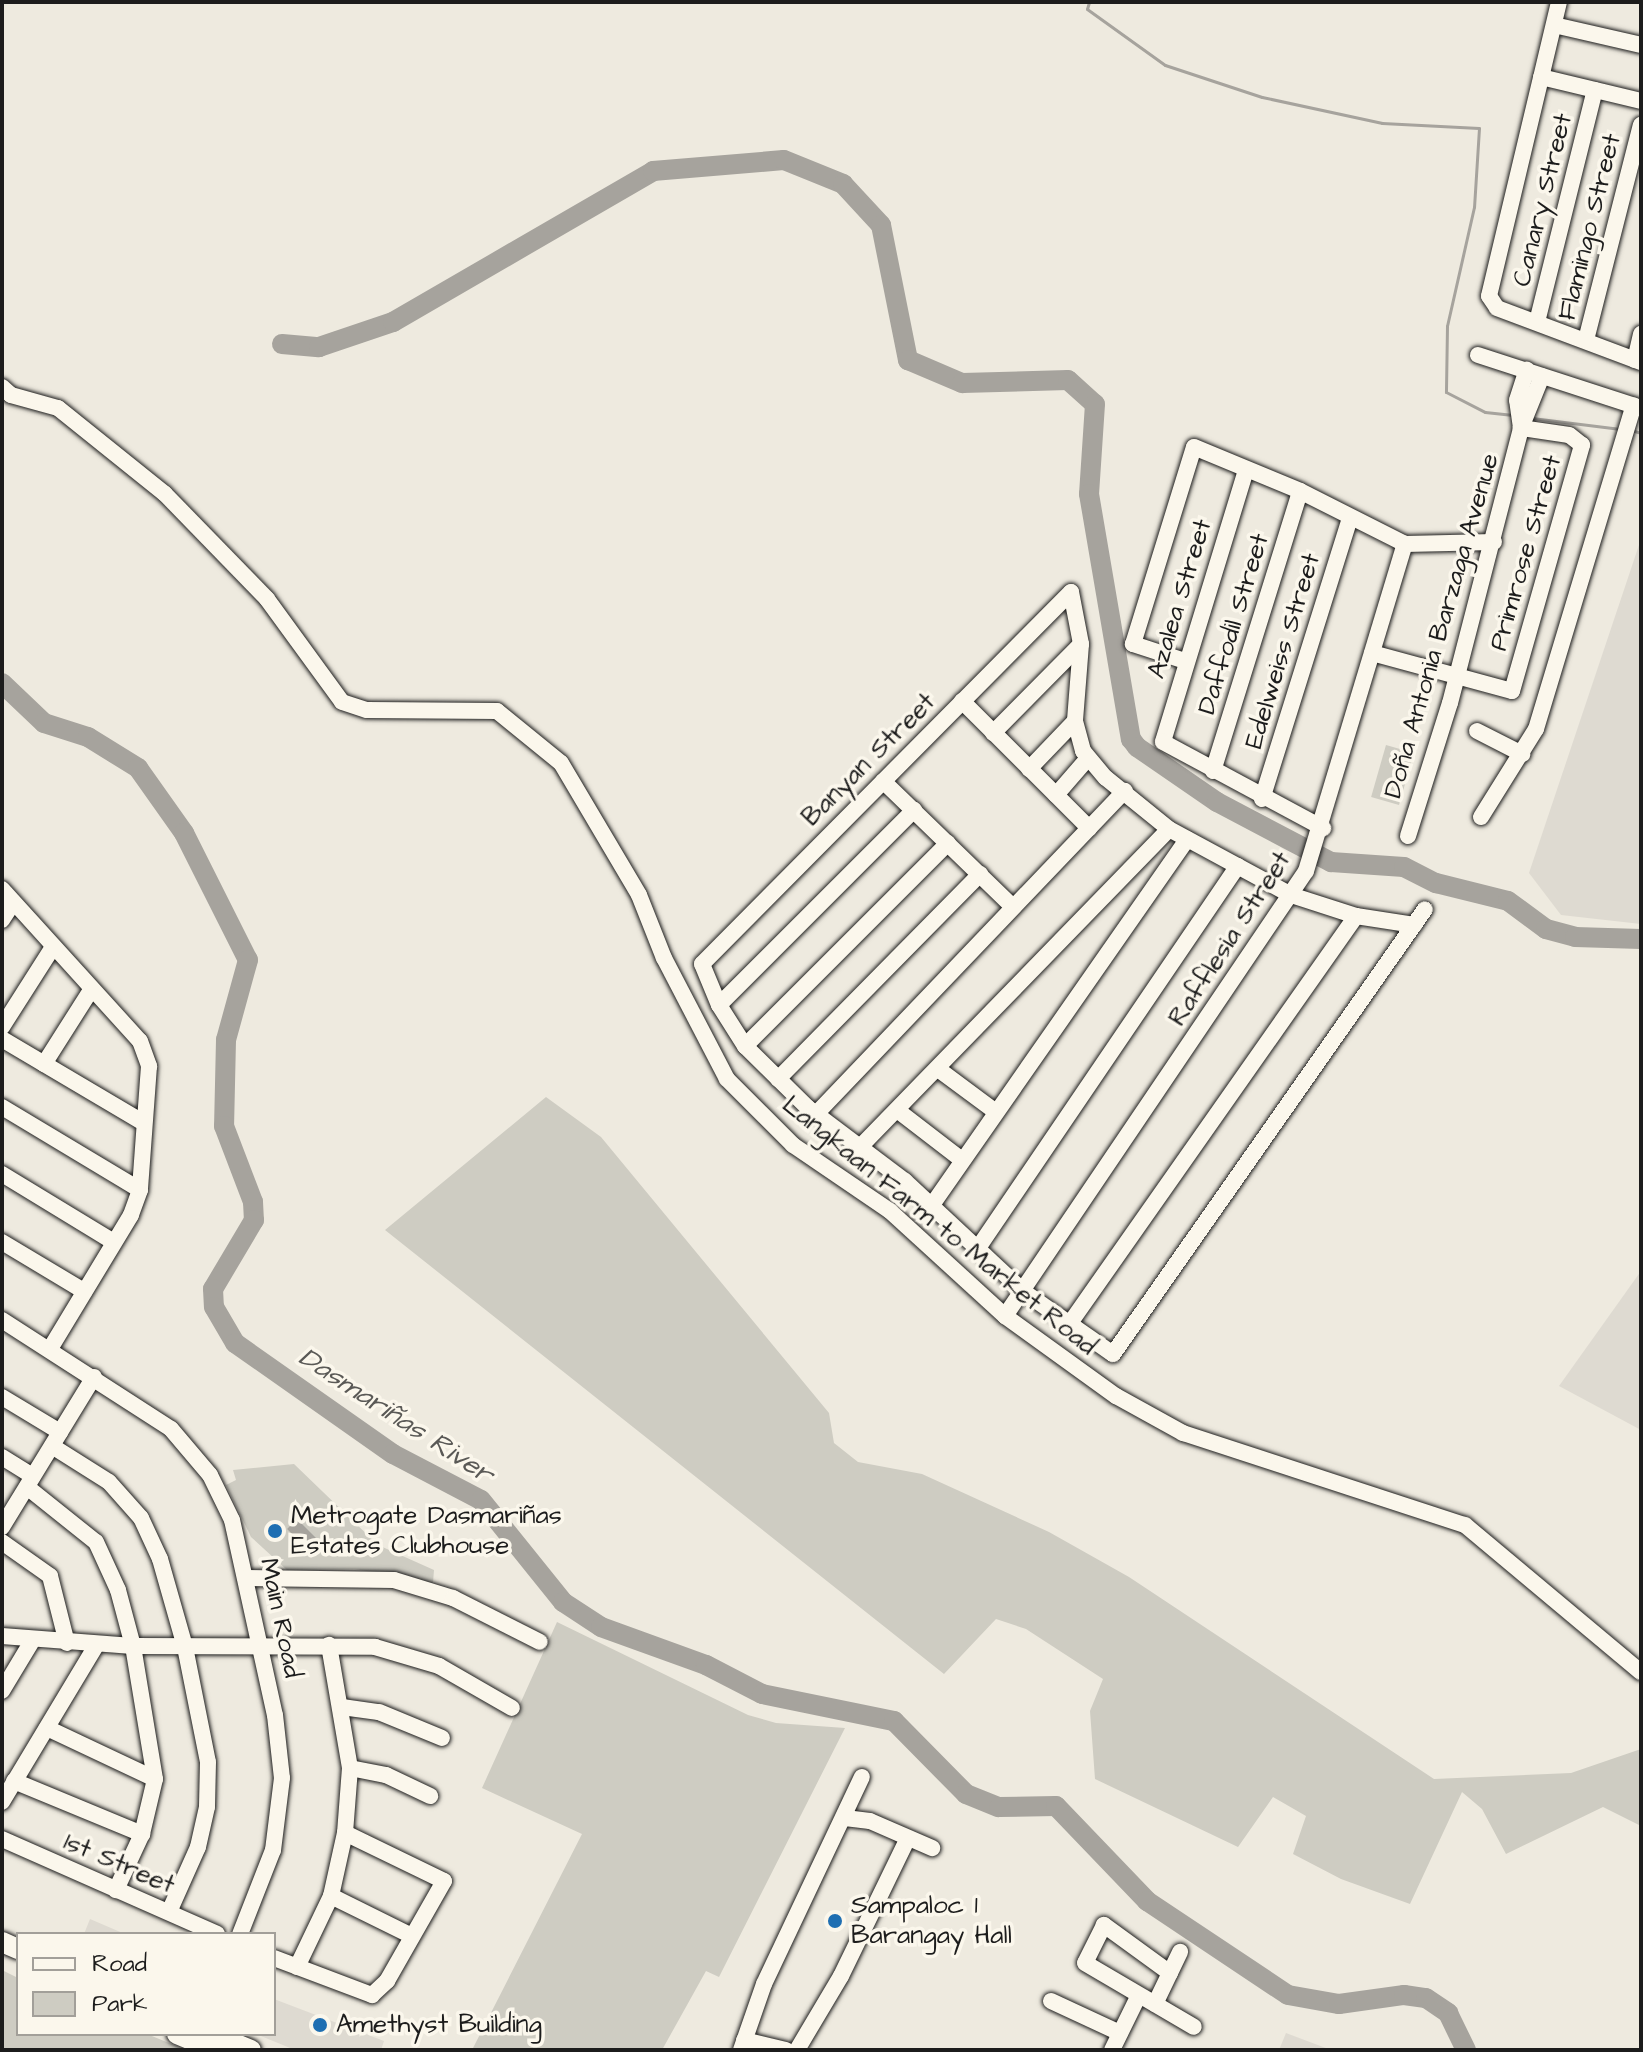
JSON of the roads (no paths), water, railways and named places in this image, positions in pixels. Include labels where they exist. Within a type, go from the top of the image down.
[{"type":"main road","points":[[187,2036],[251,2050]]},
{"type":"street","points":[[1559,2],[1491,303],[1638,361],[1641,334]]},
{"type":"street","points":[[1554,25],[1641,45]]},
{"type":"street","points":[[1541,77],[1641,101]]},
{"type":"street","name":"Canary Street","points":[[1537,322],[1595,90]]},
{"type":"street","name":"Flamingo Street","points":[[1586,340],[1641,125]]},
{"type":"street","points":[[1478,355],[1638,406],[1536,729],[1481,817]]},
{"type":"street","name":"Doña Antonia Barzaga Avenue","points":[[1408,836],[1494,542],[1534,373]]},
{"type":"street","name":"Langkaan Farm to Market Road","points":[[2,387],[11,395],[58,408],[165,494],[267,599],[342,702],[367,710],[497,711],[561,763],[639,895],[664,958],[727,1079],[793,1145],[890,1211],[1005,1316],[1116,1396],[1183,1433],[1465,1525],[1641,1672]]},
{"type":"street","name":"Primrose Street","points":[[1455,676],[1512,691],[1582,445],[1569,435],[1521,428]]},
{"type":"street","points":[[1185,661],[1133,644],[1194,447],[1300,491],[1405,544],[1494,542]]},
{"type":"street","name":"Azalea Street","points":[[1213,771],[1163,742],[1185,661],[1246,470]]},
{"type":"street","name":"Daffodil Street","points":[[1213,771],[1300,491]]},
{"type":"street","name":"Edelweiss Street","points":[[1262,799],[1350,518]]},
{"type":"street","name":"Rafflesia Street","points":[[1005,1316],[1306,871],[1321,835],[1405,544]]},
{"type":"street","name":"Banyan Street","points":[[719,1005],[702,964],[1071,592],[1081,644]]},
{"type":"street","points":[[1081,644],[1075,721],[1088,758],[1169,829],[1291,895],[1356,916],[1414,925]]},
{"type":"street","points":[[993,733],[1081,644]]},
{"type":"street","points":[[1372,653],[1455,676]]},
{"type":"street","points":[[962,701],[1089,828]]},
{"type":"street","points":[[1029,769],[1075,721]]},
{"type":"street","points":[[1477,731],[1522,754]]},
{"type":"street","points":[[1056,795],[1088,758]]},
{"type":"street","points":[[1213,771],[1321,835]]},
{"type":"street","points":[[883,781],[1013,907]]},
{"type":"street","points":[[816,1114],[1125,791]]},
{"type":"street","points":[[914,810],[719,1005],[745,1046],[816,1114],[932,1205],[1024,1292],[1068,1326],[1113,1354],[1425,909]]},
{"type":"street","points":[[860,1147],[1169,829]]},
{"type":"street","points":[[932,1205],[1187,839]]},
{"type":"street","points":[[745,1046],[948,843]]},
{"type":"street","points":[[978,1248],[1238,866]]},
{"type":"street","points":[[778,1079],[980,874]]},
{"type":"street","points":[[2,889],[148,1052],[144,1123],[147,1136],[140,1190],[114,1242],[50,1349]]},
{"type":"street","points":[[2,920],[13,903]]},
{"type":"street","points":[[1068,1326],[1356,916]]},
{"type":"street","points":[[2,1027],[53,947]]},
{"type":"street","points":[[44,1064],[91,990]]},
{"type":"street","points":[[2,1039],[144,1123]]},
{"type":"street","points":[[938,1069],[996,1112]]},
{"type":"street","points":[[2,1107],[140,1190]]},
{"type":"street","points":[[897,1110],[962,1160]]},
{"type":"street","points":[[2,1174],[114,1242]]},
{"type":"street","points":[[2,1242],[84,1291]]},
{"type":"street","name":"Main Road","points":[[2,1320],[151,1413],[197,1457],[232,1520],[280,1741],[282,1793],[273,1850],[241,1932]]},
{"type":"street","points":[[2,1527],[94,1377]]},
{"type":"street","points":[[2,1397],[109,1482],[141,1518],[160,1559],[185,1647],[208,1762],[207,1807],[198,1847],[169,1912]]},
{"type":"street","points":[[2,1457],[96,1542],[118,1590],[133,1646],[155,1779],[142,1834],[116,1890]]},
{"type":"street","points":[[2,1542],[50,1576],[67,1643]]},
{"type":"street","points":[[247,1578],[339,1575],[403,1582],[453,1598],[540,1642]]},
{"type":"street","points":[[2,1636],[32,1641],[133,1646],[375,1647],[420,1659],[461,1676],[512,1708]]},
{"type":"street","points":[[2,1691],[32,1641]]},
{"type":"street","points":[[2,1802],[97,1644]]},
{"type":"street","points":[[297,1967],[331,1896],[345,1833],[350,1768],[329,1645]]},
{"type":"street","points":[[342,1707],[379,1712],[442,1738]]},
{"type":"street","points":[[47,1728],[155,1779]]},
{"type":"street","points":[[350,1768],[386,1775],[430,1796]]},
{"type":"street","points":[[786,2050],[742,2045],[764,1984],[862,1777]]},
{"type":"street","points":[[14,1781],[142,1834]]},
{"type":"street","points":[[845,1818],[870,1821],[932,1848]]},
{"type":"street","points":[[276,1959],[365,1994],[378,1991],[387,1981],[444,1881],[345,1833]]},
{"type":"street","points":[[797,2050],[841,1976],[908,1838]]},
{"type":"street","name":"1st Street","points":[[2,1839],[213,1932]]},
{"type":"street","points":[[331,1896],[412,1936]]},
{"type":"street","points":[[1170,1973],[1104,1925],[1085,1963],[1194,2027]]},
{"type":"street","points":[[1155,2004],[1180,1952]]},
{"type":"street","points":[[1112,2050],[1139,1995]]},
{"type":"street","points":[[1051,2001],[1120,2033]]},
{"type":"waterway","points":[[1089,2],[1087,9],[1165,65],[1262,97],[1382,123],[1479,128],[1474,207],[1447,326],[1446,392],[1485,412],[1513,415]]},
{"type":"waterway","points":[[282,344],[319,347],[393,322],[653,171],[784,160],[843,184],[881,225],[908,360],[962,383],[1068,380],[1095,404],[1089,494],[1131,739],[1137,747],[1217,802],[1331,862],[1404,867],[1436,883],[1508,901],[1546,929],[1575,937],[1641,939]]},
{"type":"waterway","points":[[1532,418],[1620,429]]},
{"type":"waterway","points":[[1631,430],[1641,433]]},
{"type":"waterway","name":"Dasmariñas River","points":[[2,683],[44,723],[88,737],[138,768],[184,833],[248,960],[226,1040],[224,1126],[253,1202],[254,1220],[213,1289],[214,1307],[235,1343],[393,1454],[481,1500],[563,1602],[601,1627],[706,1665],[762,1694],[894,1721],[966,1794],[999,1807],[1056,1806],[1147,1901],[1288,1995],[1339,2004],[1404,1995],[1426,1998],[1448,2013],[1466,2050]]},
{"type":"place","name":"Metrogate Dasmariñas Estates Clubhouse","points":[[275,1531]]},
{"type":"place","name":"Sampaloc 1 Barangay Hall","points":[[835,1921]]},
{"type":"place","name":"Amethyst Building","points":[[320,2025]]}]
